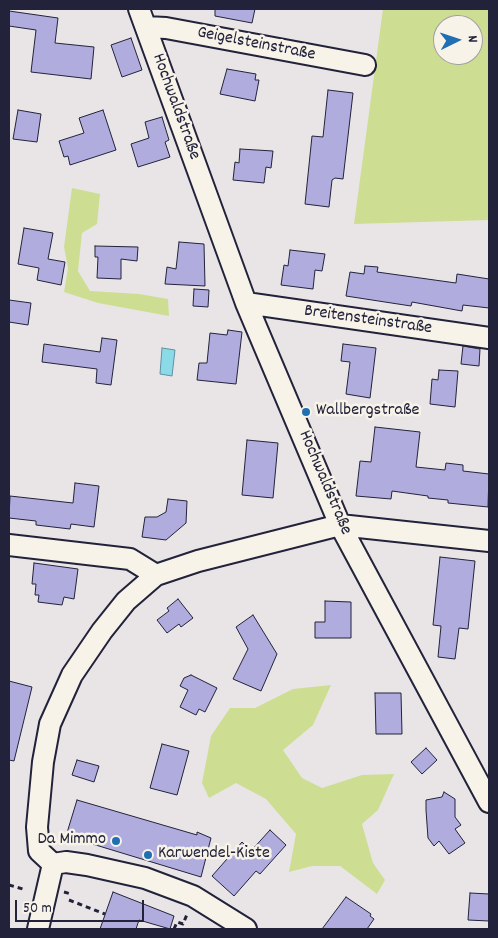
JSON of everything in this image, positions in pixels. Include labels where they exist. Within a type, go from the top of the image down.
[{"type":"street","name":"Geigelsteinstraße","points":[[143,18],[166,28],[365,65]]},
{"type":"street","name":"Hochwaldstraße","points":[[143,18],[246,303],[340,525],[487,792]]},
{"type":"street","name":"Breitensteinstraße","points":[[246,303],[489,338]]},
{"type":"street","points":[[53,864],[39,851],[36,827],[43,762],[50,724],[72,675],[102,631],[126,600],[156,575],[198,561],[340,525],[489,541]]},
{"type":"street","points":[[9,545],[130,558],[156,575]]},
{"type":"street","points":[[53,864],[66,862],[86,865],[145,878],[193,896],[246,929]]},
{"type":"street","points":[[38,929],[53,864]]},
{"type":"path","points":[[9,885],[23,889]]},
{"type":"path","points":[[70,900],[105,914]]},
{"type":"path","points":[[174,929],[177,922]]},
{"type":"green space","points":[[383,9],[489,9],[489,220],[354,224]]},
{"type":"green space","points":[[72,188],[100,194],[97,224],[82,233],[78,271],[90,291],[139,294],[168,299],[169,316],[98,303],[64,292],[68,268],[64,247]]},
{"type":"green space","points":[[331,685],[313,725],[283,750],[302,778],[322,788],[362,775],[394,774],[378,810],[362,824],[373,863],[385,880],[377,894],[340,866],[312,866],[289,872],[296,834],[266,799],[236,783],[209,798],[202,783],[211,736],[230,708],[255,708],[293,689]]},
{"type":"water","points":[[162,348],[175,350],[172,376],[160,374]]},
{"type":"building","points":[[215,9],[255,9],[252,23],[215,16]]},
{"type":"building","points":[[9,11],[58,18],[55,43],[94,47],[91,79],[31,72],[36,30],[9,26]]},
{"type":"building","points":[[131,38],[142,70],[122,77],[111,45]]},
{"type":"building","points":[[227,69],[256,74],[255,80],[259,80],[255,101],[220,94]]},
{"type":"building","points":[[328,90],[353,93],[343,179],[335,178],[332,180],[329,207],[305,204],[312,136],[323,137]]},
{"type":"building","points":[[18,110],[41,114],[37,142],[13,139]]},
{"type":"building","points":[[103,110],[116,150],[70,165],[68,156],[64,157],[59,141],[84,133],[79,118]]},
{"type":"building","points":[[162,117],[169,140],[165,142],[170,157],[138,167],[131,144],[149,138],[145,122]]},
{"type":"building","points":[[240,149],[273,151],[271,168],[266,167],[264,183],[233,180],[235,162],[239,163]]},
{"type":"building","points":[[24,228],[53,233],[48,259],[65,262],[61,285],[37,280],[39,268],[18,264]]},
{"type":"building","points":[[179,242],[204,244],[205,286],[165,284],[167,267],[176,269]]},
{"type":"building","points":[[95,246],[138,247],[137,261],[121,259],[121,279],[97,278],[98,257],[95,257]]},
{"type":"building","points":[[290,250],[325,254],[322,271],[315,270],[313,289],[281,285],[284,265],[288,266]]},
{"type":"building","points":[[365,266],[378,267],[377,272],[456,283],[457,274],[489,279],[489,308],[463,305],[462,311],[412,302],[411,306],[346,296],[350,272],[364,274]]},
{"type":"building","points":[[194,289],[209,290],[208,307],[193,306]]},
{"type":"building","points":[[9,300],[31,303],[28,325],[9,322]]},
{"type":"building","points":[[228,330],[242,332],[236,384],[197,380],[199,363],[207,363],[210,333],[227,335]]},
{"type":"building","points":[[102,338],[117,340],[111,385],[96,383],[97,369],[42,362],[44,344],[100,352]]},
{"type":"building","points":[[343,344],[376,348],[370,398],[346,394],[350,362],[341,361]]},
{"type":"building","points":[[463,346],[480,349],[479,366],[461,364]]},
{"type":"building","points":[[439,370],[458,371],[455,407],[430,404],[432,379],[438,380]]},
{"type":"building","points":[[375,427],[420,432],[416,467],[445,470],[446,463],[463,465],[463,471],[489,474],[488,507],[448,503],[448,500],[392,491],[391,499],[356,496],[360,461],[371,462]]},
{"type":"building","points":[[247,440],[278,443],[273,498],[242,495]]},
{"type":"building","points":[[75,483],[99,486],[94,527],[71,524],[70,529],[36,525],[36,521],[9,518],[10,496],[73,503]]},
{"type":"building","points":[[168,499],[187,501],[186,523],[166,540],[142,537],[145,517],[157,517],[166,512]]},
{"type":"building","points":[[440,557],[475,561],[468,629],[459,628],[455,659],[438,657],[441,626],[433,625]]},
{"type":"building","points":[[34,563],[78,569],[74,599],[64,597],[62,605],[38,602],[39,595],[35,595],[36,584],[32,584]]},
{"type":"building","points":[[178,599],[193,618],[181,627],[179,624],[167,633],[157,620],[169,611],[167,608]]},
{"type":"building","points":[[325,601],[351,602],[351,638],[315,638],[315,622],[325,622]]},
{"type":"building","points":[[253,615],[277,654],[261,691],[233,679],[248,649],[236,627]]},
{"type":"building","points":[[191,675],[217,688],[205,712],[199,709],[196,715],[180,707],[188,690],[180,686],[184,678]]},
{"type":"building","points":[[9,681],[32,687],[14,761],[9,760]]},
{"type":"building","points":[[375,693],[401,693],[402,734],[376,734]]},
{"type":"building","points":[[162,744],[189,751],[177,795],[150,788]]},
{"type":"building","points":[[426,748],[437,760],[422,774],[411,762]]},
{"type":"building","points":[[77,760],[99,766],[94,782],[72,775]]},
{"type":"building","points":[[444,792],[455,799],[455,817],[461,825],[455,829],[465,843],[449,854],[439,841],[434,846],[428,838],[426,800],[442,797]]},
{"type":"building","points":[[77,800],[197,835],[197,832],[211,838],[201,877],[66,836]]},
{"type":"building","points":[[270,830],[286,845],[260,874],[256,871],[234,896],[212,876],[242,842],[251,851]]},
{"type":"building","points":[[113,892],[174,916],[170,929],[139,920],[136,929],[100,929]]},
{"type":"building","points":[[470,893],[489,894],[489,921],[468,920]]},
{"type":"building","points":[[346,897],[371,914],[370,916],[374,919],[367,929],[322,929]]},
{"type":"place","name":"Wallbergstraße","points":[[306,412]]},
{"type":"place","name":"Da Mimmo","points":[[116,841]]},
{"type":"place","name":"Karwendel-Kiste","points":[[148,855]]}]
